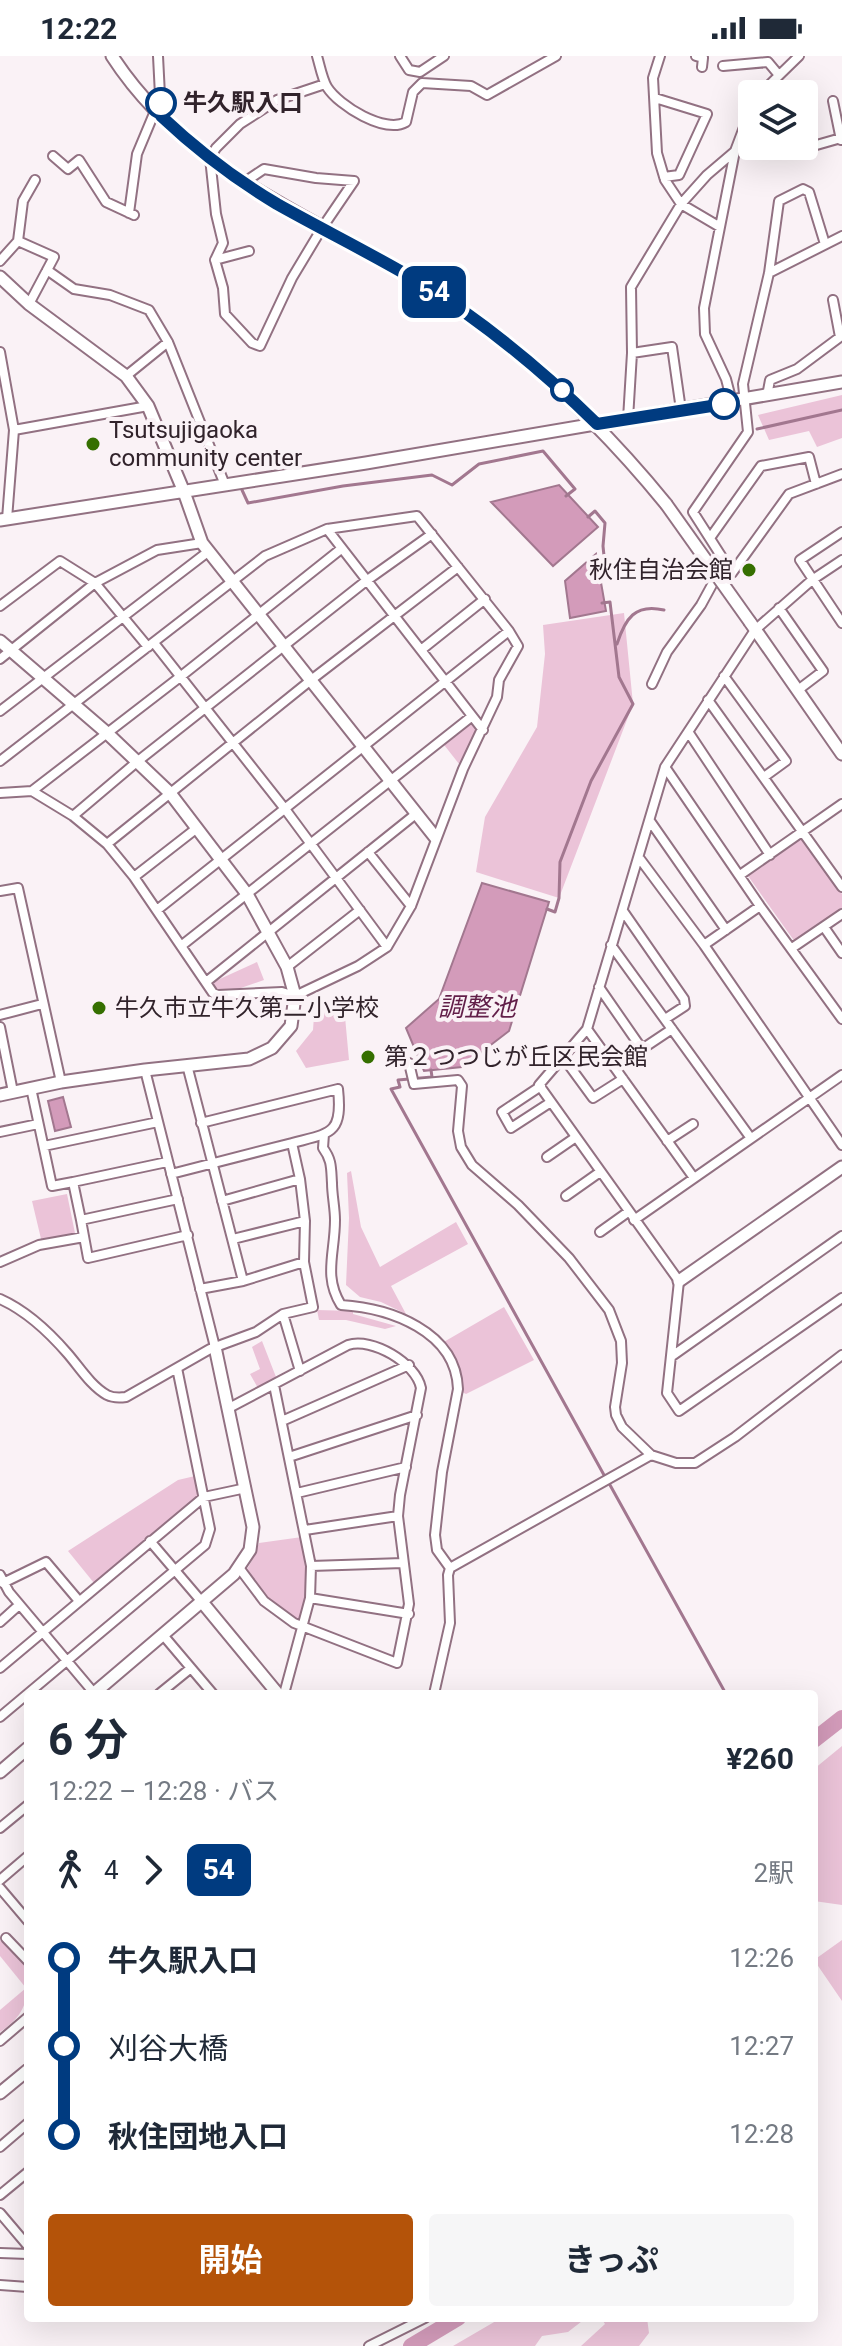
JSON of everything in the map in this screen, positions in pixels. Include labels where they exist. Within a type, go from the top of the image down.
[{"type":"street","points":[[112,56],[158,113],[243,183],[450,302],[557,385],[597,424],[666,504],[842,754]]},
{"type":"street","points":[[53,156],[68,169],[79,160],[106,202],[131,214],[137,154],[158,113],[158,56]]},
{"type":"street","points":[[317,56],[325,84],[343,105],[393,126],[406,122],[413,92],[422,83],[471,86],[487,95],[556,56]]},
{"type":"street","points":[[400,56],[409,70],[420,72],[444,56]]},
{"type":"street","points":[[660,56],[653,78],[657,153],[664,177],[681,204],[720,227]]},
{"type":"street","points":[[696,56],[703,58],[702,67]]},
{"type":"street","points":[[773,80],[799,56]]},
{"type":"street","points":[[723,66],[768,62],[778,74]]},
{"type":"street","points":[[243,183],[264,169],[354,181],[292,278],[260,346],[252,343],[225,314],[223,288],[215,260],[223,243],[216,214],[210,158],[240,124],[277,100],[325,84]]},
{"type":"street","points":[[655,98],[707,114],[679,175],[664,177]]},
{"type":"street","points":[[818,145],[841,140],[833,101]]},
{"type":"street","points":[[732,402],[726,379],[705,334],[704,308],[738,146]]},
{"type":"street","points":[[628,419],[632,353],[631,287],[681,204],[707,175],[735,151]]},
{"type":"street","points":[[0,261],[18,241],[23,201],[35,180]]},
{"type":"street","points":[[732,573],[693,512],[748,432],[743,384],[769,273],[779,201],[803,189],[809,192],[825,244]]},
{"type":"street","points":[[769,273],[842,236]]},
{"type":"street","points":[[18,241],[54,257],[29,304]]},
{"type":"street","points":[[215,260],[249,251]]},
{"type":"street","points":[[47,270],[74,289],[110,295],[149,310],[168,342],[225,485]]},
{"type":"street","points":[[0,277],[29,304],[126,376],[148,406],[206,547],[435,837]]},
{"type":"street","points":[[767,396],[770,380],[797,369],[840,337],[833,300]]},
{"type":"street","points":[[126,376],[168,342]]},
{"type":"street","points":[[632,353],[672,347],[681,410]]},
{"type":"street","points":[[0,352],[14,430],[4,519],[842,382]]},
{"type":"street","points":[[14,430],[148,406]]},
{"type":"street","points":[[710,538],[761,466],[809,457],[816,484]]},
{"type":"street","points":[[652,684],[667,652],[713,583],[732,573],[789,494],[842,474]]},
{"type":"street","points":[[0,761],[265,556],[327,529],[417,516],[485,599],[518,646],[499,680],[497,697],[435,837],[411,906],[387,947],[358,966],[295,996],[282,992],[218,995],[107,844],[73,816],[32,791]]},
{"type":"street","points":[[327,529],[483,730]]},
{"type":"street","points":[[842,532],[800,560],[842,623]]},
{"type":"street","points":[[73,816],[366,581],[432,534]]},
{"type":"street","points":[[0,659],[95,583],[157,550],[206,547]]},
{"type":"street","points":[[0,711],[123,617],[206,547]]},
{"type":"street","points":[[0,793],[32,791],[341,549]]},
{"type":"street","points":[[842,560],[752,626],[689,733],[665,767],[587,1029],[539,1085],[679,1281],[667,1393],[679,1411],[842,1298]]},
{"type":"street","points":[[0,606],[60,561],[95,583],[205,708],[285,809],[387,947]]},
{"type":"street","points":[[107,844],[458,567]]},
{"type":"street","points":[[421,650],[485,599]]},
{"type":"street","points":[[779,608],[823,671],[798,690]]},
{"type":"street","points":[[157,910],[509,631]]},
{"type":"street","points":[[0,641],[107,733],[170,793],[247,894],[287,967],[295,996],[291,1026],[272,1048],[249,1059],[61,1082],[0,1095]]},
{"type":"street","points":[[724,676],[786,761],[764,777]]},
{"type":"street","points":[[708,700],[842,887]]},
{"type":"street","points":[[181,946],[471,717]]},
{"type":"street","points":[[689,733],[770,855]]},
{"type":"street","points":[[665,767],[842,1019]]},
{"type":"street","points":[[740,875],[842,804]]},
{"type":"street","points":[[206,982],[417,813]]},
{"type":"street","points":[[650,821],[726,930]]},
{"type":"street","points":[[134,877],[197,828]]},
{"type":"street","points":[[368,852],[411,906]]},
{"type":"street","points":[[640,859],[704,945],[842,1145]]},
{"type":"street","points":[[0,891],[18,888],[61,1082]]},
{"type":"street","points":[[704,945],[760,906]]},
{"type":"street","points":[[287,967],[360,910]]},
{"type":"street","points":[[623,911],[684,999],[685,1006],[665,1019]]},
{"type":"street","points":[[792,948],[842,914]]},
{"type":"street","points":[[824,927],[842,953]]},
{"type":"street","points":[[611,945],[750,1137]]},
{"type":"street","points":[[599,987],[642,1049],[672,1029]]},
{"type":"street","points":[[0,1015],[42,1004]]},
{"type":"street","points":[[0,1027],[13,1092]]},
{"type":"street","points":[[587,1029],[694,1178]]},
{"type":"street","points":[[563,1057],[593,1098],[623,1079]]},
{"type":"street","points":[[409,1063],[414,1084],[458,1080],[462,1086],[458,1131],[461,1147],[472,1165],[518,1205],[569,1258],[609,1310],[621,1341],[622,1363],[616,1415],[622,1427],[651,1455],[676,1463],[695,1463],[735,1437],[842,1355]]},
{"type":"street","points":[[187,1065],[243,1281]]},
{"type":"street","points":[[98,1690],[240,1569],[250,1550],[253,1534],[215,1347],[145,1070]]},
{"type":"street","points":[[600,1232],[694,1178],[842,1075]]},
{"type":"street","points":[[541,1086],[502,1112],[511,1128],[551,1102]]},
{"type":"street","points":[[31,1088],[52,1186],[167,1162]]},
{"type":"street","points":[[171,1174],[330,1132],[335,1126],[338,1089],[201,1123]]},
{"type":"street","points":[[44,1146],[158,1122]]},
{"type":"street","points":[[0,1132],[38,1124]]},
{"type":"street","points":[[667,1141],[693,1124]]},
{"type":"street","points":[[324,1134],[323,1148],[332,1167],[335,1221],[330,1276],[335,1295],[341,1305],[382,1310],[416,1325],[449,1356],[458,1376],[435,1535],[437,1550],[450,1568]]},
{"type":"street","points":[[547,1157],[576,1137]]},
{"type":"street","points":[[0,1299],[34,1320],[95,1386],[108,1395],[126,1397],[215,1347],[256,1332],[283,1314],[313,1307],[304,1262],[305,1221],[300,1179],[292,1143]]},
{"type":"street","points":[[679,1281],[842,1167]]},
{"type":"street","points":[[566,1196],[600,1172]]},
{"type":"street","points":[[222,1201],[300,1179]]},
{"type":"street","points":[[73,1182],[88,1258],[188,1235]]},
{"type":"street","points":[[81,1220],[178,1199]]},
{"type":"street","points":[[233,1239],[305,1221]]},
{"type":"street","points":[[672,1356],[842,1236]]},
{"type":"street","points":[[0,1262],[39,1245],[84,1237]]},
{"type":"street","points":[[200,1289],[243,1281],[304,1262]]},
{"type":"street","points":[[283,1314],[300,1371]]},
{"type":"street","points":[[229,1408],[359,1342],[409,1365],[417,1375],[421,1388],[398,1516],[409,1614],[397,1663],[302,1628],[274,1610],[240,1569]]},
{"type":"street","points":[[282,1421],[409,1365]]},
{"type":"street","points":[[32,1690],[205,1545],[209,1538],[204,1497],[177,1368]]},
{"type":"street","points":[[274,1385],[311,1566],[310,1598],[285,1690]]},
{"type":"street","points":[[289,1457],[417,1415]]},
{"type":"street","points":[[435,1690],[450,1623],[450,1568],[651,1455]]},
{"type":"street","points":[[297,1493],[406,1467]]},
{"type":"street","points":[[0,1668],[204,1497],[246,1488]]},
{"type":"street","points":[[305,1530],[398,1516]]},
{"type":"street","points":[[150,1541],[275,1690]]},
{"type":"street","points":[[79,1601],[46,1562],[2,1579],[19,1605],[90,1690]]},
{"type":"street","points":[[311,1566],[403,1563]]},
{"type":"street","points":[[310,1598],[409,1614]]},
{"type":"street","points":[[0,1622],[19,1605]]},
{"type":"street","points":[[163,1635],[210,1690]]},
{"type":"street","points":[[164,1690],[191,1668]]},
{"type":"street","points":[[0,1717],[24,1697]]},
{"type":"street","points":[[0,1772],[24,1751]]},
{"type":"street","points":[[0,1828],[24,1808]]},
{"type":"street","points":[[0,1880],[24,1859]]},
{"type":"street","points":[[0,1888],[24,1910]]},
{"type":"street","points":[[6,1938],[24,1957]]},
{"type":"street","points":[[0,2041],[24,2020]]},
{"type":"street","points":[[0,2093],[24,2073]]},
{"type":"street","points":[[0,2147],[24,2126]]},
{"type":"street","points":[[0,2195],[24,2175]]},
{"type":"street","points":[[0,2213],[24,2241]]},
{"type":"street","points":[[0,2253],[24,2254]]},
{"type":"street","points":[[0,2285],[24,2287]]},
{"type":"street","points":[[376,2344],[417,2322]]},
{"type":"shaded area","points":[[842,395],[842,438],[817,447],[809,431],[769,440],[758,415]]},
{"type":"shaded area","points":[[624,613],[633,704],[559,898],[476,872],[485,817],[537,727],[545,654],[543,625]]},
{"type":"shaded area","points":[[471,717],[483,730],[463,769],[441,741]]},
{"type":"shaded area","points":[[802,838],[842,894],[842,909],[795,942],[748,876]]},
{"type":"shaded area","points":[[257,962],[264,980],[235,990],[217,991],[211,983]]},
{"type":"shaded area","points":[[344,1006],[349,1060],[306,1068],[296,1051],[313,1030],[314,1016]]},
{"type":"shaded area","points":[[351,1171],[361,1227],[380,1267],[456,1222],[468,1244],[391,1286],[406,1314],[381,1302],[360,1297],[346,1285],[349,1218],[347,1173]]},
{"type":"shaded area","points":[[67,1194],[76,1238],[42,1243],[32,1201]]},
{"type":"shaded area","points":[[504,1307],[534,1360],[466,1394],[462,1392],[460,1371],[455,1359],[442,1343]]},
{"type":"shaded area","points":[[317,1310],[353,1311],[353,1314],[396,1326],[385,1329],[346,1320],[319,1320]]},
{"type":"shaded area","points":[[262,1341],[276,1377],[258,1388],[250,1374],[260,1369],[252,1347]]},
{"type":"shaded area","points":[[195,1476],[199,1496],[94,1583],[68,1551],[178,1480]]},
{"type":"shaded area","points":[[302,1537],[305,1588],[301,1618],[297,1620],[269,1599],[247,1569],[259,1543]]},
{"type":"shaded area","points":[[842,1746],[842,1905],[818,1902],[818,1766]]},
{"type":"shaded area","points":[[0,1940],[24,1965],[24,1986],[0,1956]]},
{"type":"shaded area","points":[[842,1940],[842,2001],[818,1966],[818,1957]]},
{"type":"shaded area","points":[[24,1990],[21,2012],[0,2032],[0,2010]]},
{"type":"shaded area","points":[[494,2322],[581,2322],[568,2332],[542,2336],[535,2346],[453,2346]]},
{"type":"shaded area","points":[[604,2322],[648,2322],[649,2333],[639,2346],[581,2346]]},
{"type":"water","points":[[559,485],[598,527],[553,566],[491,502]]},
{"type":"water","points":[[596,554],[606,611],[570,618],[565,581]]},
{"type":"water","name":"調整池","points":[[482,883],[549,902],[509,1031],[462,1067],[424,1071],[406,1028],[439,999]]},
{"type":"water","points":[[63,1097],[71,1127],[55,1131],[48,1101]]},
{"type":"waterway","points":[[757,429],[842,410]]},
{"type":"waterway","points":[[242,490],[248,503],[343,486],[432,475],[452,485],[479,464],[543,451],[575,489],[566,496]]},
{"type":"waterway","points":[[588,517],[595,511],[605,523],[605,566],[598,568]]},
{"type":"waterway","points":[[547,909],[555,912],[559,898],[560,862],[591,781],[633,704],[619,677],[610,602],[602,603]]},
{"type":"waterway","points":[[617,644],[628,620],[638,611],[664,610]]},
{"type":"waterway","points":[[431,1070],[432,1077],[398,1080],[400,1087],[391,1089],[604,1475]]},
{"type":"waterway","points":[[610,1485],[724,1690]]},
{"type":"waterway","points":[[818,1737],[842,1718]]},
{"type":"waterway","points":[[411,2346],[451,2322]]},
{"type":"bus line","name":"54","points":[[161,103],[161,116],[243,183],[450,302],[532,364],[597,424],[724,404]]},
{"type":"place","name":"牛久駅入口","points":[[161,103]]},
{"type":"place","name":"Tsutsujigaoka community center","points":[[93,444]]},
{"type":"place","name":"秋住自治会館","points":[[749,570]]},
{"type":"place","name":"牛久市立牛久第二小学校","points":[[99,1008]]},
{"type":"place","name":"第２つつじが丘区民会館","points":[[368,1057]]}]
